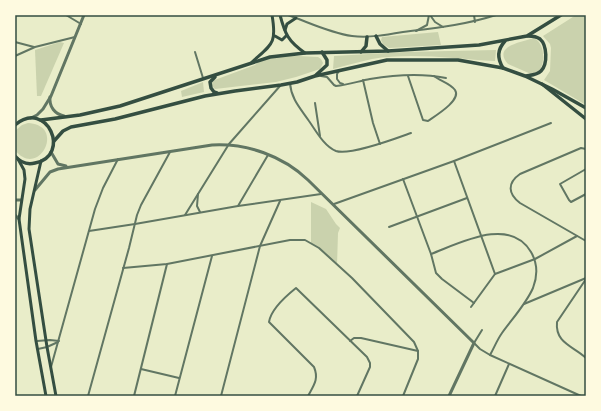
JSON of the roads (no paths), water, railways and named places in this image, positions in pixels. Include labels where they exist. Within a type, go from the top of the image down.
[{"type":"main road","points":[[252,62],[271,44],[275,36],[272,15]]},
{"type":"main road","points":[[280,15],[286,34],[296,47],[305,53]]},
{"type":"main road","points":[[15,121],[30,118],[41,120],[67,117],[120,106],[220,74],[252,62],[278,55],[460,47],[506,41],[527,36],[561,15]]},
{"type":"main road","points":[[275,36],[282,40],[286,34],[287,24],[296,18]]},
{"type":"main road","points":[[376,36],[380,44],[388,51]]},
{"type":"main road","points":[[525,76],[540,72],[545,61],[545,48],[543,43],[537,37],[527,36]]},
{"type":"main road","points":[[361,52],[366,46],[367,37]]},
{"type":"main road","points":[[503,68],[498,56],[499,50],[506,41]]},
{"type":"main road","points":[[315,76],[327,65],[327,60],[322,52]]},
{"type":"main road","points":[[16,158],[29,164],[41,161],[51,152],[54,141],[61,133],[71,127],[115,119],[219,93],[281,85],[387,60],[458,60],[503,68],[542,84],[586,108]]},
{"type":"main road","points":[[219,93],[213,91],[210,82],[220,74]]},
{"type":"main road","points":[[542,84],[586,119]]},
{"type":"main road","points":[[15,125],[25,119]]},
{"type":"main road","points":[[41,120],[52,131],[54,141]]},
{"type":"main road","points":[[16,158],[25,174],[25,184],[21,200],[19,219],[37,349],[46,396]]},
{"type":"main road","points":[[41,161],[30,208],[29,230],[56,396]]},
{"type":"street","points":[[66,15],[81,24]]},
{"type":"street","points":[[30,118],[37,115],[43,109],[51,96],[84,15]]},
{"type":"street","points":[[288,15],[338,33],[350,36],[367,37],[475,22],[496,15]]},
{"type":"street","points":[[429,15],[435,22],[444,27]]},
{"type":"street","points":[[415,31],[427,24],[429,15]]},
{"type":"street","points":[[474,15],[475,22]]},
{"type":"street","points":[[15,56],[36,47],[76,37]]},
{"type":"street","points":[[15,42],[36,47]]},
{"type":"street","points":[[195,52],[203,79]]},
{"type":"street","points":[[341,70],[337,74],[337,79],[340,83],[346,84]]},
{"type":"street","points":[[315,76],[327,77],[334,85],[379,77],[408,75],[433,75],[446,78]]},
{"type":"street","points":[[408,75],[423,120],[428,121],[445,109],[454,100],[456,94],[456,91],[452,87],[433,75]]},
{"type":"street","points":[[363,80],[373,124],[380,144]]},
{"type":"street","points":[[290,83],[293,96],[320,137],[331,148],[339,152],[353,151],[380,144],[411,133]]},
{"type":"street","points":[[185,215],[229,144],[281,85]]},
{"type":"street","points":[[51,96],[50,102],[53,110],[57,114],[67,117]]},
{"type":"street","points":[[315,104],[320,137]]},
{"type":"street","points":[[333,205],[454,161],[551,123]]},
{"type":"street","points":[[35,190],[50,172],[70,166],[212,145],[229,144],[268,155],[288,164],[298,171],[480,349],[509,364],[581,396]]},
{"type":"street","points":[[586,149],[581,148],[520,174],[516,178],[511,188],[512,196],[520,203],[586,241]]},
{"type":"street","points":[[88,396],[141,205],[171,151]]},
{"type":"street","points":[[51,152],[58,164],[70,166]]},
{"type":"street","points":[[238,206],[268,155]]},
{"type":"street","points":[[51,369],[99,196],[118,159]]},
{"type":"street","points":[[454,161],[495,274]]},
{"type":"street","points":[[586,169],[560,184],[571,202],[586,194]]},
{"type":"street","points":[[403,179],[434,268],[439,276],[474,303]]},
{"type":"street","points":[[198,192],[197,206],[201,213]]},
{"type":"street","points":[[89,231],[238,206],[321,194]]},
{"type":"street","points":[[389,227],[467,198]]},
{"type":"street","points":[[15,200],[21,200]]},
{"type":"street","points":[[221,396],[260,246],[280,200]]},
{"type":"street","points":[[15,215],[19,219]]},
{"type":"street","points":[[430,254],[481,236],[490,234],[508,234],[518,239],[530,251],[535,259],[537,268],[536,278],[532,289],[501,335],[490,355]]},
{"type":"street","points":[[470,307],[495,274],[535,259],[577,236]]},
{"type":"street","points":[[123,268],[167,264],[260,246],[305,240],[318,248],[352,278],[414,342],[418,351],[418,359],[403,396]]},
{"type":"street","points":[[175,396],[212,256]]},
{"type":"street","points":[[134,396],[167,264]]},
{"type":"street","points":[[523,304],[586,279]]},
{"type":"street","points":[[586,279],[557,322],[556,329],[563,342],[586,358]]},
{"type":"street","points":[[308,396],[316,379],[314,367],[269,322],[270,316],[286,296],[296,288],[366,357],[370,363],[370,367],[357,396]]},
{"type":"street","points":[[449,396],[474,343],[482,330]]},
{"type":"street","points":[[350,341],[354,338],[361,338],[418,351]]},
{"type":"street","points":[[36,341],[59,341]]},
{"type":"street","points":[[37,349],[47,347],[59,341]]},
{"type":"street","points":[[584,356],[586,352]]},
{"type":"street","points":[[495,396],[509,364]]},
{"type":"street","points":[[141,368],[180,378]]}]
